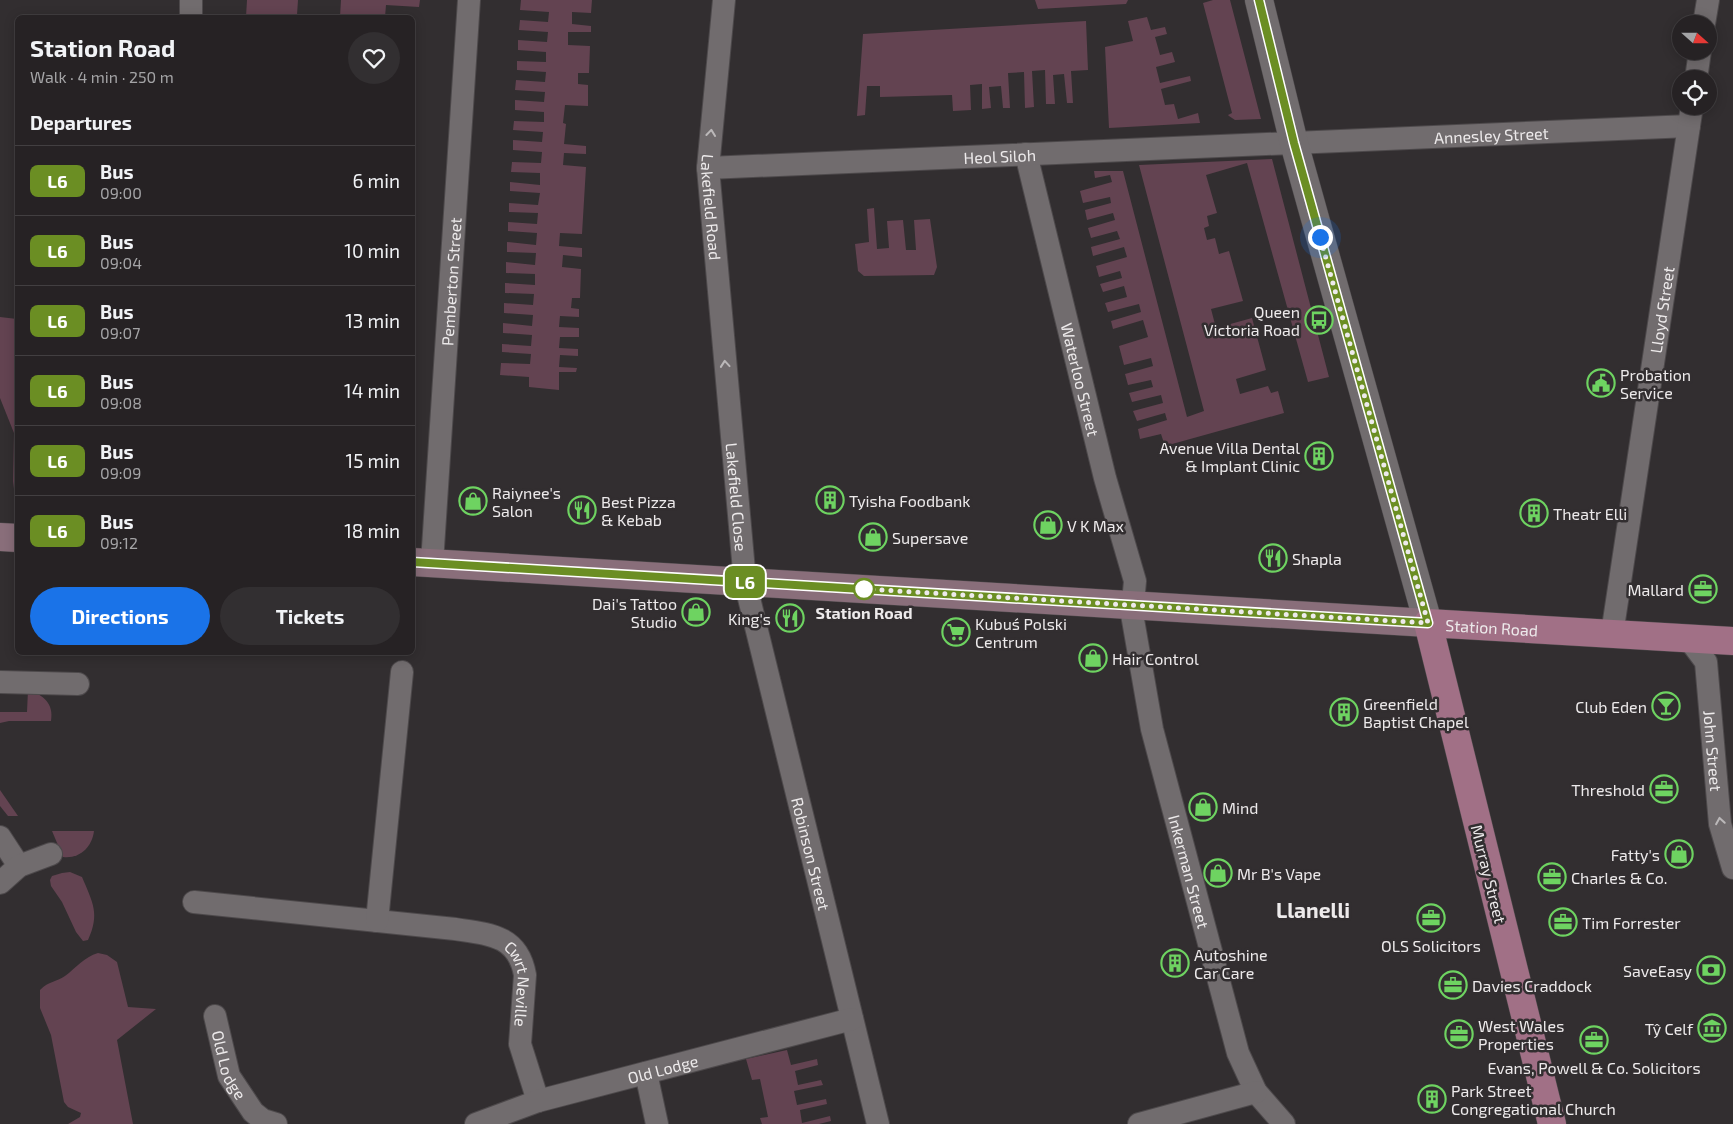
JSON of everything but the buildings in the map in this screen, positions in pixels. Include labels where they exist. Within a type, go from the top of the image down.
[{"type":"main road","points":[[0,537],[15,538]]},
{"type":"main road","name":"Station Road","points":[[422,562],[1733,641]]},
{"type":"main road","name":"Murray Street","points":[[1428,623],[1552,1124]]},
{"type":"street","points":[[191,0],[191,15]]},
{"type":"street","name":"Pemberton Street","points":[[422,562],[469,0]]},
{"type":"street","name":"Lakefield Road","points":[[724,0],[708,168],[729,413]]},
{"type":"street","points":[[1259,0],[1294,143],[1428,623]]},
{"type":"street","points":[[1706,15],[1708,0]]},
{"type":"street","name":"Annesley Street","points":[[1294,143],[1690,116]]},
{"type":"street","name":"Lloyd Street","points":[[1612,634],[1690,116]]},
{"type":"street","name":"Heol Siloh","points":[[708,168],[1294,143]]},
{"type":"street","name":"Waterloo Street","points":[[1026,154],[1101,461],[1135,581],[1133,605]]},
{"type":"street","name":"Lakefield Close","points":[[729,413],[745,582]]},
{"type":"street","name":"Robinson Street","points":[[745,582],[878,1124]]},
{"type":"street","name":"Inkerman Street","points":[[1133,605],[1132,614],[1152,729],[1238,1054],[1256,1092],[1284,1124]]},
{"type":"street","name":"John Street","points":[[1688,638],[1706,662],[1720,824],[1733,868]]},
{"type":"street","points":[[376,920],[402,672]]},
{"type":"street","points":[[0,682],[78,684]]},
{"type":"street","points":[[0,837],[18,866]]},
{"type":"street","points":[[0,882],[18,866],[51,854]]},
{"type":"street","name":"Cwrt Neville","points":[[194,902],[376,920],[494,935],[512,946],[523,964],[525,975],[520,1044],[538,1101]]},
{"type":"street","name":"Old Lodge","points":[[215,1016],[228,1076],[253,1112],[263,1120],[276,1124]]},
{"type":"street","name":"Old Lodge","points":[[476,1124],[538,1101],[852,1019]]},
{"type":"street","points":[[646,1073],[657,1124]]},
{"type":"street","points":[[1145,1123],[1256,1092]]},
{"type":"shaded area","points":[[247,0],[298,0],[297,15],[246,15]]},
{"type":"shaded area","points":[[341,0],[420,0],[419,7],[386,5],[385,15],[340,15]]},
{"type":"shaded area","points":[[521,0],[592,0],[591,13],[572,12],[572,24],[591,26],[591,32],[568,32],[568,45],[590,46],[589,73],[578,73],[578,84],[588,85],[588,106],[565,105],[563,123],[566,124],[564,144],[586,146],[586,154],[564,153],[563,165],[586,167],[582,234],[560,233],[559,246],[582,248],[582,257],[563,255],[562,267],[581,269],[580,298],[572,298],[571,308],[579,309],[579,317],[560,316],[559,327],[579,328],[579,337],[560,337],[559,348],[578,349],[578,356],[560,355],[559,367],[577,368],[576,372],[559,372],[559,390],[529,387],[529,377],[500,375],[501,363],[530,364],[531,354],[502,352],[502,344],[531,346],[532,335],[503,333],[503,323],[532,326],[533,315],[504,313],[504,303],[533,305],[534,294],[505,293],[505,283],[535,285],[535,274],[506,273],[506,262],[535,265],[536,253],[507,252],[507,242],[536,245],[537,233],[508,231],[508,222],[537,224],[538,213],[509,212],[509,203],[538,205],[540,193],[510,191],[510,182],[540,185],[540,173],[511,172],[512,162],[541,163],[542,152],[513,150],[513,140],[542,142],[543,132],[513,130],[514,121],[544,122],[544,112],[515,110],[515,100],[544,102],[545,92],[515,90],[516,80],[545,82],[546,72],[517,70],[517,61],[546,62],[546,52],[518,50],[518,40],[547,42],[548,32],[519,30],[520,20],[548,22],[549,12],[520,10]]},
{"type":"shaded area","points":[[1035,0],[1128,0],[1126,4],[1038,9]]},
{"type":"shaded area","points":[[1213,0],[1230,0],[1261,119],[1235,120],[1228,115],[1232,113],[1203,3]]},
{"type":"shaded area","points":[[1147,17],[1151,30],[1165,27],[1167,34],[1155,37],[1160,55],[1172,52],[1175,62],[1156,67],[1160,83],[1190,76],[1191,81],[1161,89],[1165,105],[1174,104],[1178,119],[1198,113],[1200,123],[1109,128],[1105,47],[1133,41],[1128,21]]},
{"type":"shaded area","points":[[1086,21],[1088,70],[1071,71],[1073,103],[1067,103],[1064,74],[1053,75],[1055,104],[1046,104],[1045,70],[1032,71],[1034,107],[1025,108],[1024,72],[1008,73],[1010,108],[1003,108],[1001,86],[989,87],[991,108],[982,109],[982,84],[970,85],[971,110],[953,111],[952,95],[880,97],[880,86],[867,86],[865,115],[857,116],[863,34]]},
{"type":"shaded area","points":[[1272,159],[1329,377],[1308,382],[1247,163],[1206,175],[1217,213],[1207,216],[1209,226],[1204,228],[1207,240],[1215,238],[1219,254],[1229,251],[1243,301],[1211,309],[1216,328],[1252,318],[1266,370],[1236,379],[1240,394],[1268,386],[1271,393],[1278,391],[1284,413],[1165,446],[1161,434],[1140,439],[1138,429],[1167,420],[1165,413],[1137,421],[1133,411],[1163,403],[1161,395],[1132,402],[1129,393],[1153,387],[1151,380],[1128,385],[1125,374],[1153,366],[1151,358],[1124,365],[1119,346],[1148,337],[1143,320],[1113,329],[1111,321],[1141,312],[1139,304],[1108,312],[1105,303],[1127,297],[1124,286],[1103,292],[1100,284],[1122,278],[1120,271],[1099,277],[1096,266],[1127,257],[1124,247],[1093,256],[1091,247],[1120,239],[1117,231],[1091,238],[1088,228],[1115,220],[1113,213],[1087,220],[1085,210],[1111,203],[1110,197],[1083,203],[1080,191],[1112,182],[1110,175],[1095,178],[1094,171],[1123,171],[1187,417],[1204,411],[1139,165]]},
{"type":"shaded area","points":[[874,208],[877,249],[889,248],[887,221],[903,220],[906,250],[916,250],[914,220],[930,219],[937,267],[934,275],[864,276],[858,271],[855,244],[869,242],[867,209]]},
{"type":"shaded area","points":[[0,317],[15,319],[15,490],[13,481],[14,433],[0,398]]},
{"type":"shaded area","points":[[28,690],[47,701],[52,715],[51,721],[9,721],[0,723],[0,712],[27,712]]},
{"type":"shaded area","points":[[0,790],[18,816],[8,816],[0,806]]},
{"type":"shaded area","points":[[52,831],[94,831],[91,842],[84,851],[75,856],[63,857]]},
{"type":"shaded area","points":[[70,872],[82,877],[94,908],[94,923],[88,940],[83,941],[76,932],[62,902],[51,886],[50,880],[52,876]]},
{"type":"shaded area","points":[[98,953],[107,955],[117,962],[128,1007],[156,1009],[117,1040],[133,1124],[68,1124],[80,1117],[81,1113],[68,1107],[64,1102],[51,1035],[40,1008],[40,990],[65,976],[84,960]]},
{"type":"shaded area","points":[[787,1050],[791,1065],[817,1059],[818,1065],[795,1071],[798,1085],[821,1080],[823,1085],[794,1091],[797,1105],[826,1099],[827,1104],[800,1110],[802,1123],[830,1116],[831,1121],[819,1124],[762,1124],[760,1118],[768,1117],[760,1079],[752,1080],[746,1059]]},
{"type":"bus line","name":"L6","points":[[415,562],[1428,623],[1294,143],[1259,0]]},
{"type":"place","name":"Queen Victoria Road","points":[[1319,320]]},
{"type":"place","name":"Probation Service","points":[[1601,383]]},
{"type":"place","name":"Avenue Villa Dental & Implant Clinic","points":[[1319,456]]},
{"type":"place","name":"Tyisha Foodbank","points":[[830,500]]},
{"type":"place","name":"Raiynee's Salon","points":[[473,501]]},
{"type":"place","name":"Best Pizza & Kebab","points":[[582,510]]},
{"type":"place","name":"Theatr Elli","points":[[1534,513]]},
{"type":"place","name":"V K Max","points":[[1048,525]]},
{"type":"place","name":"Supersave","points":[[873,537]]},
{"type":"place","name":"Shapla","points":[[1273,558]]},
{"type":"place","name":"Station Road","points":[[864,589]]},
{"type":"place","name":"Mallard","points":[[1703,589]]},
{"type":"place","name":"Dai's Tattoo Studio","points":[[696,612]]},
{"type":"place","name":"King's","points":[[790,618]]},
{"type":"place","name":"Kubuś Polski Centrum","points":[[956,632]]},
{"type":"place","name":"Hair Control","points":[[1093,658]]},
{"type":"place","name":"Club Eden","points":[[1666,706]]},
{"type":"place","name":"Greenfield Baptist Chapel","points":[[1344,712]]},
{"type":"place","name":"Threshold","points":[[1664,789]]},
{"type":"place","name":"Mind","points":[[1203,807]]},
{"type":"place","name":"Fatty's","points":[[1679,854]]},
{"type":"place","name":"Mr B's Vape","points":[[1218,873]]},
{"type":"place","name":"Charles & Co.","points":[[1552,877]]},
{"type":"place","name":"OLS Solicitors","points":[[1431,918]]},
{"type":"place","name":"Tim Forrester","points":[[1563,922]]},
{"type":"place","name":"Autoshine Car Care","points":[[1175,963]]},
{"type":"place","name":"SaveEasy","points":[[1711,970]]},
{"type":"place","name":"Davies Craddock","points":[[1453,985]]},
{"type":"place","name":"Tŷ Celf","points":[[1712,1028]]},
{"type":"place","name":"West Wales Properties","points":[[1459,1034]]},
{"type":"place","name":"Evans, Powell & Co. Solicitors","points":[[1594,1040]]},
{"type":"place","name":"Park Street Congregational Church","points":[[1432,1099]]},
{"type":"district","name":"Llanelli","points":[[1313,909]]},
{"type":"route","points":[[864,589],[1428,623],[1320,237]]}]
